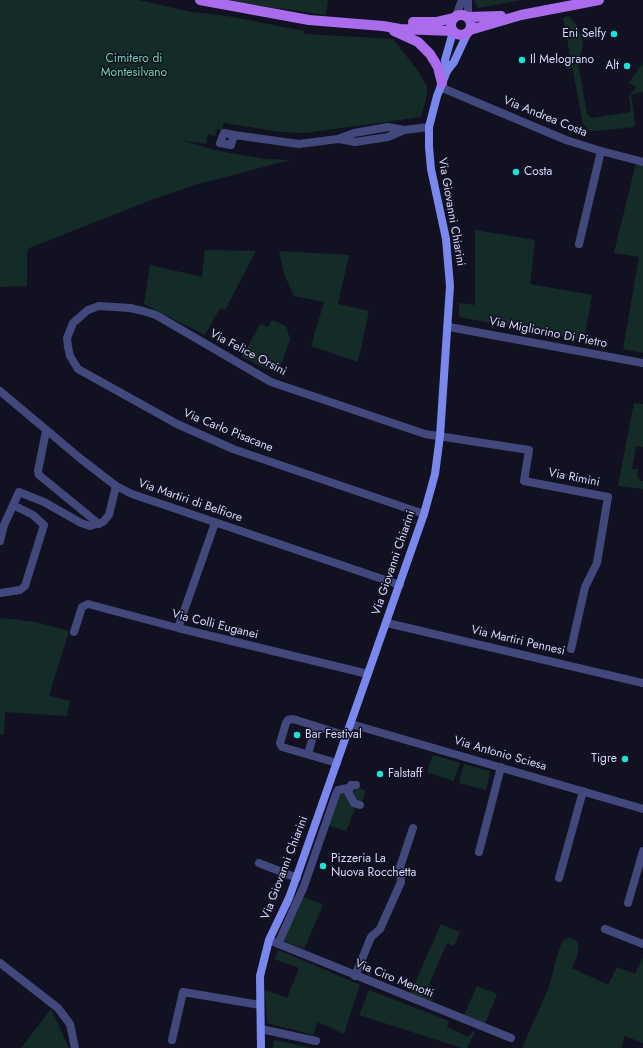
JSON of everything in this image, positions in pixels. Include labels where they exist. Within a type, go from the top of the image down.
[{"type":"main road","points":[[200,0],[309,20],[383,26],[400,29],[453,31],[462,35],[469,31],[521,15],[599,0]]},
{"type":"main road","points":[[383,26],[398,23],[436,22],[462,15],[468,17],[521,15]]},
{"type":"main road","points":[[453,31],[451,26],[454,17]]},
{"type":"main road","points":[[468,17],[471,24],[469,31]]},
{"type":"main road","points":[[383,26],[411,38],[425,48],[437,63],[441,85]]},
{"type":"main road","name":"Via Giovanni Chiarini","points":[[446,71],[445,60],[453,31]]},
{"type":"main road","name":"Via Giovanni Chiarini","points":[[261,1048],[260,976],[269,940],[289,898],[351,724],[424,514],[435,474],[440,436],[449,327],[450,272],[446,238],[431,169],[428,147],[429,127],[446,71],[454,62],[469,31]]},
{"type":"street","points":[[454,17],[462,0]]},
{"type":"street","points":[[468,0],[468,17]]},
{"type":"street","name":"Via Andrea Costa","points":[[441,85],[566,140],[643,162]]},
{"type":"street","points":[[234,135],[299,144],[338,139],[354,133],[388,127],[404,130],[429,127]]},
{"type":"street","points":[[579,244],[601,151]]},
{"type":"street","name":"Via Felice Orsini","points":[[73,322],[88,310],[98,306],[130,308],[156,315],[271,382],[425,434],[440,436]]},
{"type":"street","name":"Via Carlo Pisacane","points":[[73,322],[67,338],[70,356],[78,369],[171,420],[233,449],[424,514]]},
{"type":"street","name":"Via Migliorino Di Pietro","points":[[449,327],[643,363]]},
{"type":"street","name":"Via Martiri di Belfiore","points":[[0,391],[46,431],[116,486],[132,494],[400,585]]},
{"type":"street","points":[[46,431],[38,471],[39,475],[99,524]]},
{"type":"street","name":"Via Rimini","points":[[440,436],[529,450],[524,481],[608,497],[597,563],[585,587],[571,649]]},
{"type":"street","points":[[0,541],[2,524],[19,492],[44,502],[81,523],[90,526],[103,522],[109,515],[116,486]]},
{"type":"street","points":[[0,593],[20,590],[25,586],[44,525],[33,515],[13,505]]},
{"type":"street","points":[[178,628],[216,523]]},
{"type":"street","name":"Via Colli Euganei","points":[[74,632],[82,607],[88,604],[178,628],[368,674]]},
{"type":"street","name":"Via Martiri Pennesi","points":[[387,622],[643,684]]},
{"type":"street","points":[[337,763],[282,747],[280,743],[286,723],[290,719],[346,736]]},
{"type":"street","name":"Via Antonio Sciesa","points":[[351,724],[643,809]]},
{"type":"street","points":[[308,754],[316,726]]},
{"type":"street","points":[[479,852],[501,767]]},
{"type":"street","points":[[278,944],[304,886],[336,794],[338,790],[348,788],[351,785],[356,785]]},
{"type":"street","points":[[348,788],[351,799],[354,803],[360,805]]},
{"type":"street","points":[[559,878],[583,791]]},
{"type":"street","points":[[355,976],[371,936],[380,929],[401,882],[400,867],[413,828]]},
{"type":"street","points":[[628,904],[643,851]]},
{"type":"street","points":[[259,863],[296,878]]},
{"type":"street","points":[[605,929],[643,944]]},
{"type":"street","name":"Via Ciro Menotti","points":[[269,940],[511,1038]]},
{"type":"street","points":[[0,963],[58,1008],[70,1024],[75,1048]]},
{"type":"street","points":[[172,1040],[183,992],[260,1005]]},
{"type":"street","points":[[261,1029],[316,1041]]},
{"type":"green space","name":"Cimitero di Montesilvano","points":[[0,0],[138,0],[192,12],[234,17],[304,31],[304,34],[393,39],[418,71],[427,87],[427,95],[421,117],[305,133],[282,132],[224,123],[222,130],[217,129],[215,136],[208,134],[206,144],[181,140],[214,150],[241,155],[266,159],[290,160],[195,185],[154,199],[29,248],[27,254],[27,286],[0,287]]},
{"type":"green space","points":[[220,0],[328,0],[326,15]]},
{"type":"green space","points":[[474,0],[522,0],[478,8]]},
{"type":"green space","points":[[568,16],[576,24],[582,37],[583,45],[578,63],[587,114],[592,118],[631,112],[629,97],[636,87],[629,83],[643,63],[643,92],[631,95],[634,127],[594,131],[589,130],[583,124],[563,18]]},
{"type":"green space","points":[[636,163],[643,165],[643,353],[623,349],[639,257],[614,253]]},
{"type":"green space","points":[[475,230],[535,240],[530,284],[592,295],[584,340],[459,317],[459,303],[475,305]]},
{"type":"green space","points":[[205,250],[256,251],[225,310],[220,308],[205,335],[144,304],[150,265],[202,277]]},
{"type":"green space","points":[[279,251],[349,255],[338,304],[369,311],[358,362],[311,346],[324,302],[294,296],[284,274]]},
{"type":"green space","points":[[272,320],[286,326],[290,339],[278,374],[242,357],[260,324],[268,327]]},
{"type":"green space","points":[[634,403],[643,404],[643,447],[636,446],[632,469],[638,469],[637,475],[641,481],[643,481],[643,489],[618,486]]},
{"type":"green space","points":[[4,618],[35,622],[69,631],[49,696],[70,701],[67,716],[5,712],[4,734],[0,735],[0,619]]},
{"type":"green space","points":[[433,755],[460,763],[454,781],[427,772]]},
{"type":"green space","points":[[464,764],[490,771],[486,790],[459,783]]},
{"type":"green space","points":[[352,785],[366,791],[361,803],[356,806],[346,831],[328,825],[339,791]]},
{"type":"green space","points":[[302,896],[323,905],[304,949],[285,941],[283,938]]},
{"type":"green space","points":[[441,924],[460,932],[454,946],[447,943],[427,989],[435,993],[430,1003],[410,994]]},
{"type":"green space","points":[[566,938],[571,938],[578,942],[578,953],[572,968],[608,985],[617,967],[635,974],[643,957],[643,1043],[625,1036],[621,1048],[522,1048],[549,987],[558,953],[562,942]]},
{"type":"green space","points":[[279,950],[360,985],[344,1034],[318,1022],[313,1035],[267,1023],[265,990],[287,998],[299,968],[274,959]]},
{"type":"green space","points":[[477,986],[497,994],[485,1024],[464,1015]]},
{"type":"green space","points":[[369,990],[449,1021],[447,1027],[468,1037],[473,1031],[475,1032],[467,1048],[462,1048],[359,1015]]},
{"type":"green space","points":[[51,1009],[69,1048],[21,1048]]},
{"type":"green space","points":[[274,1040],[312,1048],[273,1048]]},
{"type":"place","name":"Eni Selfy","points":[[614,34]]},
{"type":"place","name":"Il Melograno","points":[[522,60]]},
{"type":"place","name":"Alt","points":[[627,66]]},
{"type":"place","name":"Costa","points":[[516,172]]},
{"type":"place","name":"Bar Festival","points":[[297,735]]},
{"type":"place","name":"Tigre","points":[[625,759]]},
{"type":"place","name":"Falstaff","points":[[380,774]]},
{"type":"place","name":"Pizzeria La Nuova Rocchetta","points":[[323,866]]}]
